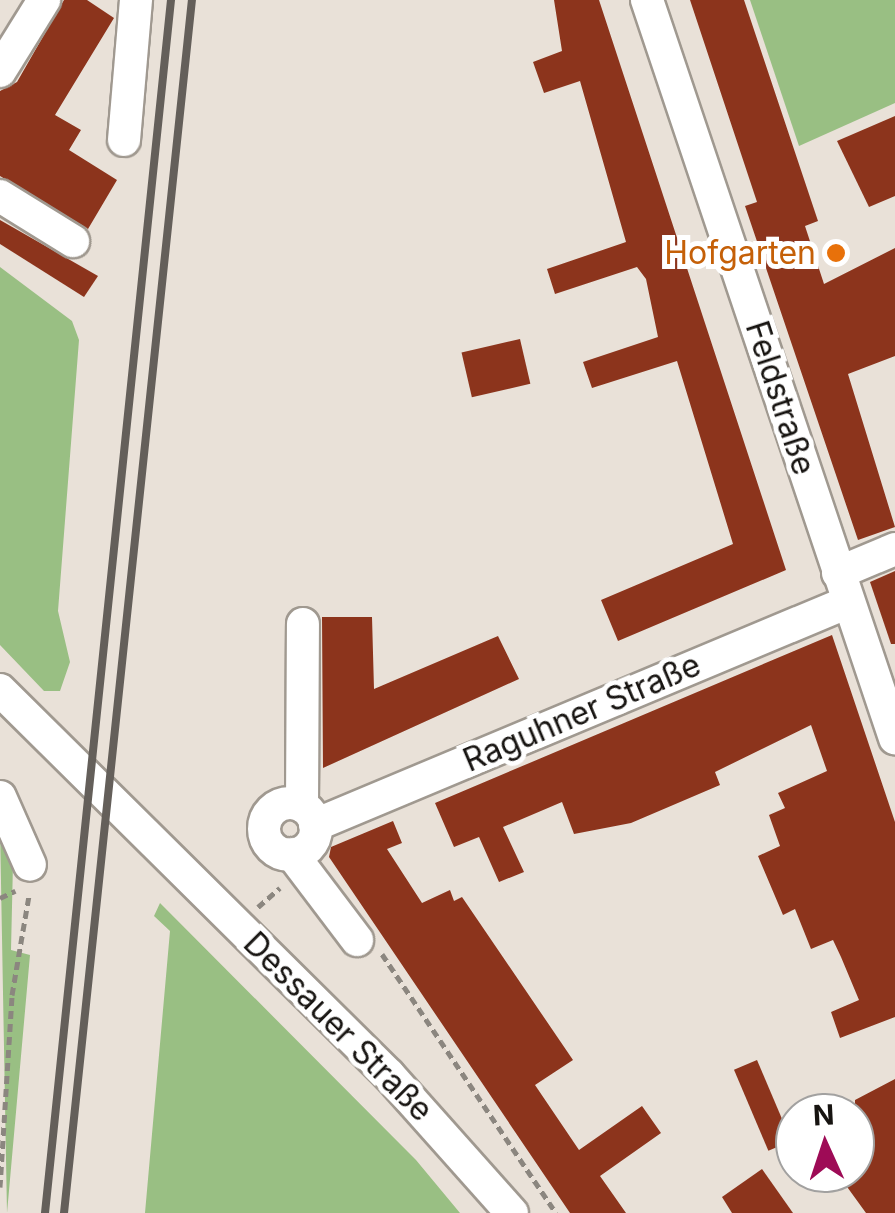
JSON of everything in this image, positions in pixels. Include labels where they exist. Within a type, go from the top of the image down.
[{"type":"street","points":[[0,71],[44,0]]},
{"type":"street","points":[[124,140],[136,0]]},
{"type":"street","name":"Feldstraße","points":[[647,0],[895,738]]},
{"type":"street","points":[[0,196],[73,241]]},
{"type":"street","name":"Raguhner Straße","points":[[358,940],[298,873],[292,854],[269,844],[265,819],[277,806],[309,815],[843,588],[895,549]]},
{"type":"street","points":[[303,624],[309,815]]},
{"type":"street","name":"Dessauer Straße","points":[[0,690],[158,846],[512,1213]]},
{"type":"street","points":[[0,797],[30,875]]},
{"type":"street","name":"Raguhner Straße","points":[[292,854],[313,841],[309,815]]},
{"type":"path","points":[[0,1186],[30,875]]},
{"type":"path","points":[[358,940],[374,942],[556,1213]]},
{"type":"green space","points":[[750,0],[895,0],[895,103],[799,146]]},
{"type":"green space","points":[[0,267],[72,321],[79,340],[58,611],[70,662],[60,691],[44,691],[0,645]]},
{"type":"green space","points":[[0,827],[13,863],[11,950],[30,955],[7,1213]]},
{"type":"green space","points":[[160,903],[416,1160],[460,1213],[145,1213],[170,931],[154,916]]},
{"type":"building","points":[[64,0],[87,0],[114,18],[55,115],[81,130],[69,150],[117,180],[88,229],[0,176],[0,91],[17,82]]},
{"type":"building","points":[[554,0],[599,0],[786,570],[618,641],[601,600],[733,544],[677,361],[592,388],[583,362],[658,337],[646,279],[637,267],[555,294],[547,269],[626,242],[580,81],[544,93],[533,62],[562,51]]},
{"type":"building","points":[[690,0],[744,0],[818,221],[805,226],[824,284],[895,248],[895,356],[848,374],[895,527],[858,540],[745,206],[757,202]]},
{"type":"building","points":[[895,116],[895,196],[869,207],[837,141]]},
{"type":"building","points":[[0,220],[98,276],[84,297],[0,244]]},
{"type":"building","points":[[520,339],[530,384],[472,397],[462,352]]},
{"type":"building","points":[[895,571],[895,644],[891,644],[870,582]]},
{"type":"building","points":[[322,617],[372,617],[374,689],[498,636],[519,679],[323,768]]},
{"type":"building","points":[[832,635],[895,822],[895,1017],[840,1038],[831,1012],[859,1000],[841,957],[833,940],[811,949],[795,909],[783,915],[758,856],[780,846],[769,815],[785,808],[778,793],[827,771],[811,725],[715,772],[720,785],[631,823],[574,834],[562,802],[503,827],[524,872],[499,882],[479,837],[454,847],[435,803]]},
{"type":"building","points":[[393,821],[402,843],[387,849],[422,903],[450,890],[454,901],[462,897],[573,1060],[535,1085],[579,1150],[642,1106],[661,1133],[600,1176],[626,1213],[570,1213],[329,857],[331,847]]},
{"type":"building","points":[[757,1060],[775,1102],[775,1148],[768,1151],[734,1070]]},
{"type":"building","points":[[895,1079],[895,1213],[866,1213],[852,1193],[875,1193],[875,1093],[868,1093]]},
{"type":"building","points":[[762,1169],[775,1193],[793,1213],[732,1213],[722,1197]]},
{"type":"railway","points":[[45,1213],[171,0]]},
{"type":"railway","points":[[64,1213],[192,0]]},
{"type":"place","name":"Hofgarten","points":[[836,253]]}]
